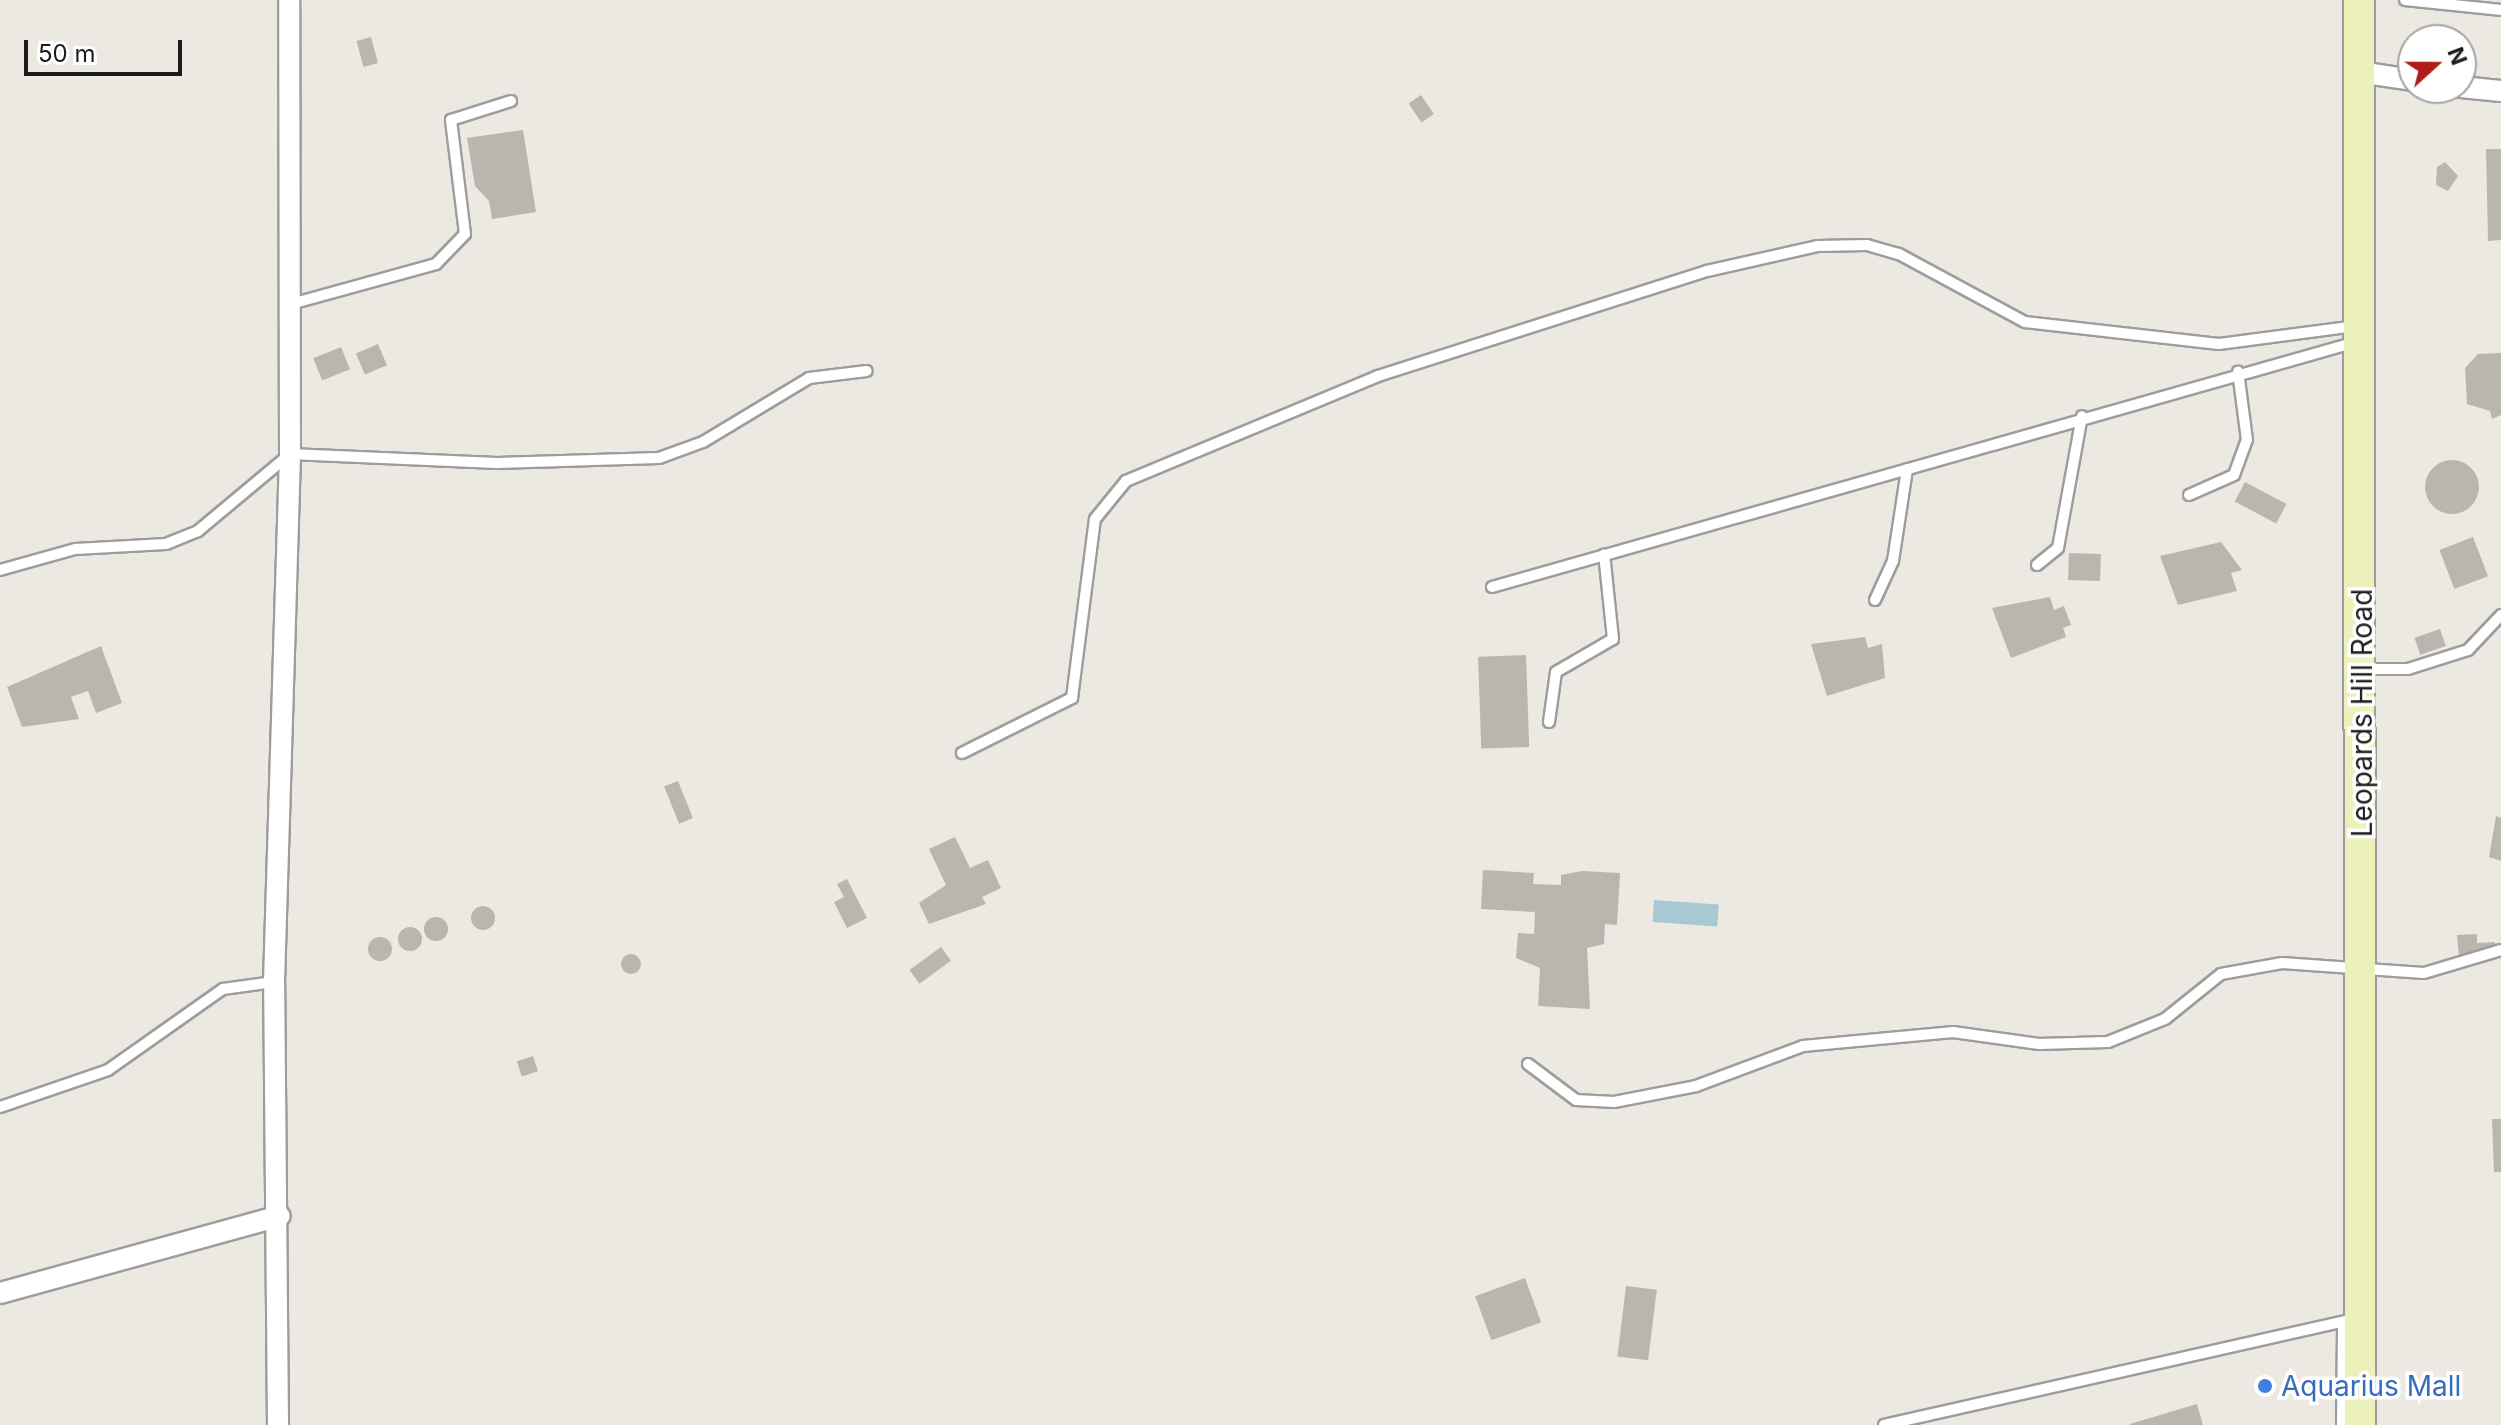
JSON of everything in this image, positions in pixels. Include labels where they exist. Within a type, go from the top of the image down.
[{"type":"main road","name":"Leopards Hill Road","points":[[2359,0],[2362,968],[2351,1320],[2360,1425]]},
{"type":"street","points":[[273,1422],[280,1216],[274,982],[290,454],[289,0]]},
{"type":"street","points":[[2359,72],[2397,78]]},
{"type":"street","points":[[2477,89],[2501,91]]},
{"type":"street","points":[[0,1293],[280,1216]]},
{"type":"lane","points":[[2405,0],[2501,10]]},
{"type":"lane","points":[[291,304],[436,264],[465,234],[451,120],[511,101]]},
{"type":"lane","points":[[962,753],[1072,698],[1095,519],[1126,481],[1378,376],[1707,271],[1818,246],[1867,245],[1899,254],[2025,322],[2219,344],[2361,332]]},
{"type":"lane","points":[[1492,587],[2238,372],[2361,332]]},
{"type":"lane","points":[[0,570],[75,549],[166,544],[198,531],[290,454],[497,463],[659,458],[703,442],[809,378],[867,371]]},
{"type":"lane","points":[[2189,495],[2234,475],[2247,440],[2238,372]]},
{"type":"lane","points":[[2037,565],[2058,548],[2082,416]]},
{"type":"lane","points":[[1875,600],[1893,561],[1907,469]]},
{"type":"lane","points":[[1549,722],[1556,672],[1613,639],[1604,554]]},
{"type":"lane","points":[[2362,669],[2408,669],[2468,650],[2501,615]]},
{"type":"lane","points":[[1528,1064],[1576,1100],[1614,1102],[1696,1086],[1803,1046],[1953,1032],[2039,1044],[2108,1042],[2165,1019],[2221,974],[2282,963],[2424,973],[2501,950]]},
{"type":"lane","points":[[0,1107],[108,1070],[223,989],[274,982]]},
{"type":"lane","points":[[1884,1425],[2351,1320],[2342,1425]]},
{"type":"water","points":[[1654,900],[1719,905],[1717,926],[1652,922]]},
{"type":"building","points":[[371,37],[378,63],[363,67],[357,41]]},
{"type":"building","points":[[1421,95],[1434,114],[1421,122],[1409,103]]},
{"type":"building","points":[[523,130],[536,212],[492,219],[489,201],[475,186],[467,138]]},
{"type":"building","points":[[2486,149],[2501,149],[2501,240],[2488,241]]},
{"type":"building","points":[[2445,162],[2458,176],[2448,191],[2436,185],[2437,167]]},
{"type":"building","points":[[378,344],[387,365],[365,375],[356,353]]},
{"type":"building","points":[[341,347],[350,369],[322,380],[313,358]]},
{"type":"building","points":[[2501,353],[2501,415],[2492,419],[2490,411],[2467,404],[2465,368],[2478,354]]},
{"type":"building","points":[[2452,460],[2471,468],[2479,487],[2471,506],[2452,514],[2433,506],[2425,487],[2433,468]]},
{"type":"building","points":[[2245,482],[2286,504],[2276,523],[2235,501]]},
{"type":"building","points":[[2473,537],[2488,576],[2454,589],[2439,550]]},
{"type":"building","points":[[2221,542],[2242,570],[2231,573],[2237,591],[2178,605],[2160,556]]},
{"type":"building","points":[[2069,553],[2101,554],[2100,581],[2068,580]]},
{"type":"building","points":[[2050,597],[2054,610],[2064,606],[2071,625],[2063,628],[2066,637],[2011,658],[1992,608]]},
{"type":"building","points":[[2440,629],[2446,646],[2420,655],[2414,638]]},
{"type":"building","points":[[1865,637],[1868,648],[1882,644],[1885,678],[1827,696],[1811,644]]},
{"type":"building","points":[[101,646],[122,703],[96,713],[88,691],[71,697],[79,719],[22,727],[7,687]]},
{"type":"building","points":[[1526,655],[1529,747],[1481,749],[1478,657]]},
{"type":"building","points":[[678,781],[693,818],[679,824],[664,787]]},
{"type":"building","points":[[2496,816],[2501,818],[2501,861],[2489,857]]},
{"type":"building","points":[[955,837],[970,868],[988,860],[1001,888],[982,897],[986,904],[929,924],[919,903],[946,885],[929,849]]},
{"type":"building","points":[[1483,870],[1534,873],[1533,884],[1561,885],[1561,875],[1582,871],[1620,873],[1617,925],[1605,924],[1604,944],[1587,948],[1590,1009],[1538,1006],[1540,968],[1516,958],[1518,933],[1534,934],[1535,912],[1481,909]]},
{"type":"building","points":[[847,879],[867,918],[847,928],[834,902],[844,897],[837,884]]},
{"type":"building","points":[[483,906],[492,909],[495,918],[492,927],[483,930],[474,927],[471,918],[474,909]]},
{"type":"building","points":[[436,917],[445,920],[448,929],[445,938],[436,941],[427,938],[424,929],[427,920]]},
{"type":"building","points":[[410,927],[418,931],[422,939],[418,947],[410,951],[402,947],[398,939],[402,931]]},
{"type":"building","points":[[2477,934],[2477,943],[2495,942],[2496,955],[2459,957],[2457,935]]},
{"type":"building","points":[[380,937],[389,940],[392,949],[389,958],[380,961],[371,958],[368,949],[371,940]]},
{"type":"building","points":[[941,947],[951,961],[919,984],[909,970]]},
{"type":"building","points":[[627,954],[635,954],[641,964],[635,974],[627,974],[621,968],[621,960]]},
{"type":"building","points":[[533,1056],[538,1071],[522,1076],[517,1061]]},
{"type":"building","points":[[2492,1119],[2501,1119],[2501,1172],[2494,1172]]},
{"type":"building","points":[[1525,1278],[1541,1322],[1491,1340],[1475,1296]]},
{"type":"building","points":[[1626,1286],[1657,1290],[1648,1360],[1617,1356]]},
{"type":"building","points":[[2197,1404],[2203,1425],[2130,1425],[2130,1424]]},
{"type":"place","name":"Aquarius Mall","points":[[2265,1386]]}]
